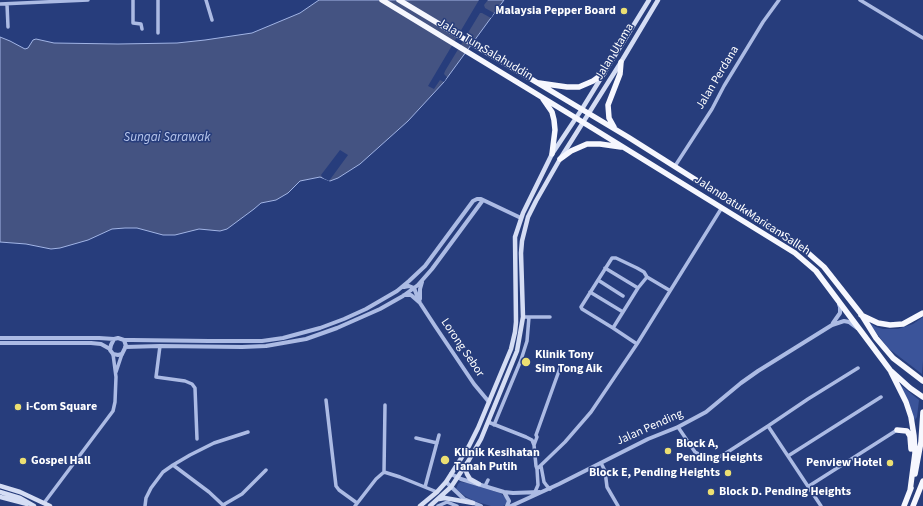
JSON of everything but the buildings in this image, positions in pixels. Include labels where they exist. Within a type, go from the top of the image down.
[{"type":"highway","name":"Jalan Tun Salahuddin","points":[[382,0],[576,118]]},
{"type":"highway","name":"Jalan Tun Salahuddin","points":[[399,0],[582,109]]},
{"type":"highway","points":[[619,132],[610,122],[608,109],[609,100],[620,74],[621,62]]},
{"type":"highway","points":[[537,83],[566,87],[579,87],[593,81],[604,73]]},
{"type":"highway","points":[[542,98],[552,112],[554,120],[555,130],[552,154]]},
{"type":"highway","name":"Jalan Datuk Marican Salleh","points":[[582,109],[676,166],[799,245],[824,267],[861,314],[876,338],[893,358],[923,381]]},
{"type":"highway","name":"Jalan Datuk Marican Salleh","points":[[576,118],[721,209],[795,253],[816,271],[890,370],[899,379],[923,397]]},
{"type":"highway","points":[[560,159],[571,151],[587,144],[600,144],[625,148]]},
{"type":"highway","points":[[861,314],[878,323],[890,325],[903,324],[923,312]]},
{"type":"highway","points":[[890,370],[906,402],[911,417],[915,453],[910,491]]},
{"type":"highway","points":[[904,506],[910,491],[919,454],[923,412]]},
{"type":"highway","points":[[897,430],[906,431],[910,436],[913,467]]},
{"type":"highway","points":[[913,506],[923,481]]},
{"type":"main road","name":"Jalan Utama","points":[[451,474],[469,446],[511,349],[515,332],[515,238],[521,218],[538,180],[552,154],[650,0]]},
{"type":"main road","name":"Jalan Utama","points":[[458,477],[481,439],[517,351],[523,317],[521,253],[523,233],[528,217],[560,159],[658,0]]},
{"type":"main road","points":[[469,460],[466,471],[467,474],[479,484]]},
{"type":"main road","points":[[420,506],[437,492],[451,474]]},
{"type":"main road","points":[[430,506],[439,500],[458,477]]},
{"type":"main road","points":[[0,486],[20,492],[50,506]]},
{"type":"main road","points":[[0,492],[20,498],[32,505]]},
{"type":"main road","points":[[0,497],[32,505]]},
{"type":"main road","points":[[439,500],[445,498],[473,503]]},
{"type":"street","points":[[0,4],[12,2],[88,0]]},
{"type":"street","points":[[133,0],[133,21],[134,23],[141,24],[142,29]]},
{"type":"street","points":[[158,0],[158,32]]},
{"type":"street","points":[[206,0],[212,20]]},
{"type":"street","name":"Jalan Perdana","points":[[676,166],[712,109],[724,86],[763,22],[779,0]]},
{"type":"street","points":[[860,0],[923,38]]},
{"type":"street","points":[[7,4],[8,27]]},
{"type":"street","points":[[125,347],[242,347],[272,345],[323,334],[347,324],[403,296],[414,288],[424,278],[483,200]]},
{"type":"street","points":[[0,338],[92,338],[114,340],[118,338],[124,340],[234,341],[283,338],[305,333],[344,319],[366,309],[400,289],[425,266],[473,201],[483,200],[521,218]]},
{"type":"street","points":[[537,469],[566,442],[590,415],[637,344],[721,209]]},
{"type":"street","points":[[637,344],[581,308],[590,292],[612,258],[616,258],[637,268],[644,272],[647,277],[670,290]]},
{"type":"street","points":[[605,268],[638,288]]},
{"type":"street","points":[[613,328],[638,288],[647,277]]},
{"type":"street","points":[[420,303],[420,289],[424,278]]},
{"type":"street","points":[[598,280],[623,296]]},
{"type":"street","points":[[400,289],[409,286],[414,288]]},
{"type":"street","name":"Lorong Sebor","points":[[414,288],[420,303],[474,384],[489,402]]},
{"type":"street","points":[[590,292],[623,312]]},
{"type":"street","points":[[403,296],[411,295],[420,303]]},
{"type":"street","points":[[832,325],[838,319],[840,313],[840,307],[834,296]]},
{"type":"street","points":[[523,317],[550,317]]},
{"type":"street","points":[[494,425],[527,342],[529,317]]},
{"type":"street","points":[[832,325],[839,322],[849,322],[859,330]]},
{"type":"street","name":"Jalan Pending","points":[[451,474],[504,492],[542,492],[550,489],[601,462],[648,439],[678,427],[706,412],[746,379],[832,325]]},
{"type":"street","points":[[110,349],[114,340]]},
{"type":"street","points":[[116,373],[125,347],[124,340]]},
{"type":"street","points":[[0,343],[91,343],[101,344],[110,349],[113,354],[116,373],[115,402],[113,411],[44,503]]},
{"type":"street","points":[[160,346],[156,377],[185,381],[192,384],[195,388],[197,438]]},
{"type":"street","points":[[113,354],[122,354]]},
{"type":"street","points":[[534,445],[537,437],[536,435],[560,368]]},
{"type":"street","points":[[678,427],[695,452],[707,458],[714,458],[768,426],[858,368]]},
{"type":"street","points":[[788,456],[881,397]]},
{"type":"street","points":[[326,400],[336,486],[339,490],[356,505],[376,478],[384,472]]},
{"type":"street","points":[[384,472],[385,405]]},
{"type":"street","points":[[488,422],[532,440],[537,469],[538,485],[536,492]]},
{"type":"street","points":[[768,426],[821,506]]},
{"type":"street","points":[[809,486],[897,430]]},
{"type":"street","points":[[145,506],[146,498],[163,472],[190,455],[214,443],[248,432]]},
{"type":"street","points":[[425,487],[439,435]]},
{"type":"street","points":[[526,437],[536,435]]},
{"type":"street","points":[[416,438],[437,442]]},
{"type":"street","points":[[601,462],[605,471],[607,488],[618,506]]},
{"type":"street","points":[[173,465],[209,492],[224,506],[242,494],[266,470]]},
{"type":"street","points":[[541,466],[544,482],[550,489]]},
{"type":"street","points":[[384,472],[437,492]]},
{"type":"street","points":[[485,486],[488,480]]},
{"type":"street","points":[[446,482],[464,499],[479,506]]},
{"type":"street","points":[[504,492],[509,501],[507,506]]},
{"type":"street","points":[[511,506],[542,492]]},
{"type":"street","points":[[438,506],[447,502],[456,506]]},
{"type":"shaded area","points":[[923,317],[922,374],[888,348],[868,322],[883,329],[898,329],[913,324]]},
{"type":"shaded area","points":[[898,383],[919,400],[917,417],[914,421]]},
{"type":"shaded area","points":[[460,482],[500,493],[506,498],[507,502],[503,506],[491,506],[474,501],[456,489]]},
{"type":"water","name":"Sungai Sarawak","points":[[319,0],[504,0],[444,82],[408,121],[360,164],[338,178],[330,181],[320,177],[300,181],[288,193],[276,200],[261,203],[227,229],[220,231],[199,229],[175,235],[163,235],[137,228],[112,229],[88,240],[51,249],[26,244],[0,242],[0,37],[25,49],[28,48],[33,40],[36,39],[54,43],[118,44],[177,43],[205,40],[252,33],[300,13]]},
{"type":"pier","points":[[479,0],[488,0],[484,5],[485,8],[494,13],[491,18],[480,13],[445,71],[444,74],[447,77],[444,82],[440,80],[434,89],[428,86]]},
{"type":"pier","points":[[340,150],[348,155],[329,181],[321,175]]},
{"type":"place","name":"Malaysia Pepper Board","points":[[624,11]]},
{"type":"place","name":"Klinik Tony Sim Tong Aik","points":[[526,362]]},
{"type":"place","name":"i-Com Square","points":[[18,407]]},
{"type":"place","name":"Block A, Pending Heights","points":[[668,451]]},
{"type":"place","name":"Klinik Kesihatan Tanah Putih","points":[[445,460]]},
{"type":"place","name":"Gospel Hall","points":[[23,461]]},
{"type":"place","name":"Penview Hotel","points":[[890,463]]},
{"type":"place","name":"Block E, Pending Heights","points":[[728,473]]},
{"type":"place","name":"Block D. Pending Heights","points":[[711,492]]}]
